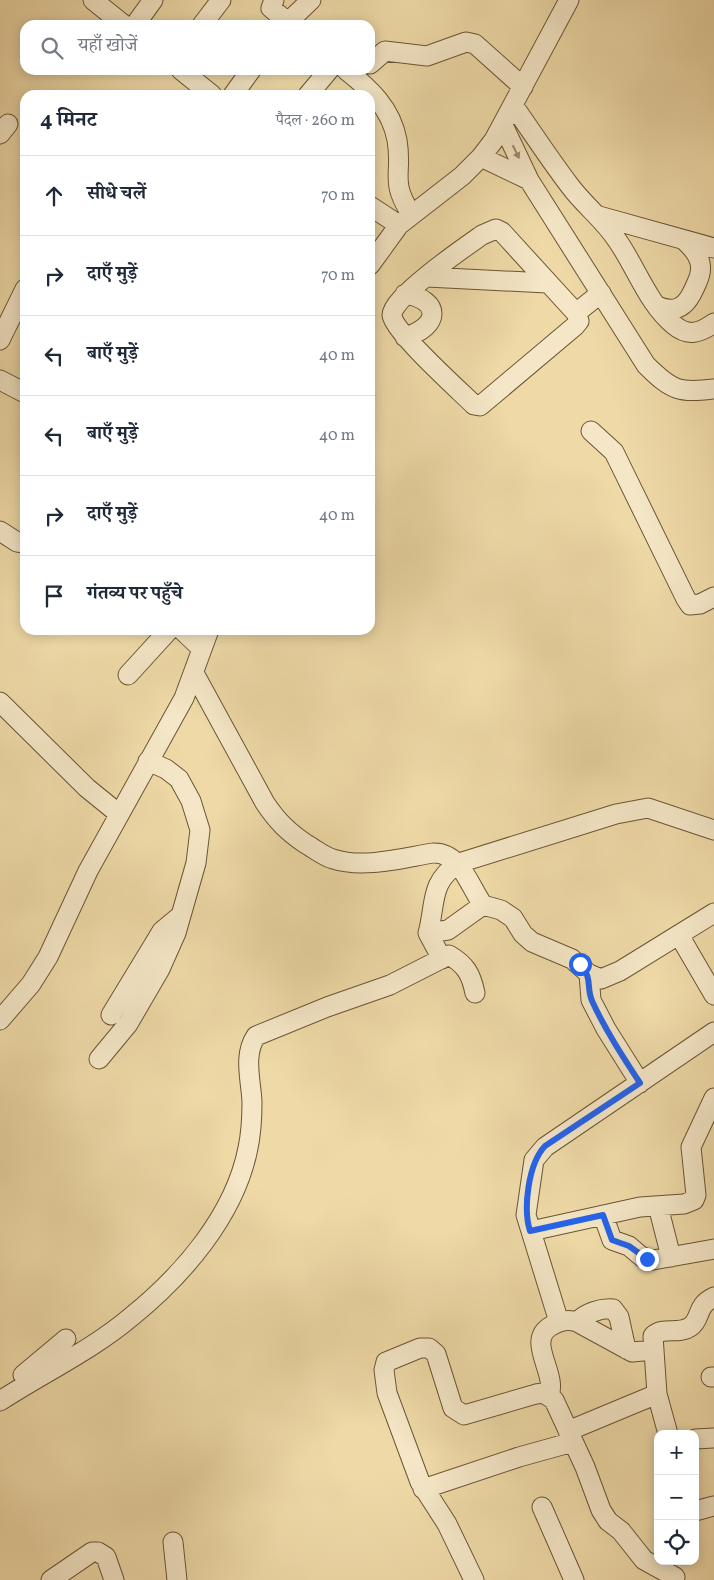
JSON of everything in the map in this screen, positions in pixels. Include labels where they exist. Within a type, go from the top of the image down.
[{"type":"street","points":[[93,0],[118,20]]},
{"type":"street","points":[[139,20],[153,0]]},
{"type":"street","points":[[206,20],[221,0]]},
{"type":"street","points":[[292,20],[311,0]]},
{"type":"street","points":[[269,3],[284,20]]},
{"type":"street","points":[[375,258],[405,219],[462,176],[481,157],[503,125],[562,4]]},
{"type":"street","points":[[375,60],[385,51],[427,56],[466,42],[475,44],[523,87]]},
{"type":"street","points":[[187,75],[206,90]]},
{"type":"street","points":[[237,90],[247,75]]},
{"type":"street","points":[[312,90],[324,75]]},
{"type":"street","points":[[358,75],[372,90]]},
{"type":"street","points":[[375,94],[394,131],[398,150],[398,189],[405,219]]},
{"type":"street","points":[[513,105],[570,188],[599,216],[617,240],[657,306],[674,325],[688,334],[702,332],[714,323]]},
{"type":"street","points":[[503,125],[529,180],[646,365],[663,382],[687,392],[714,389]]},
{"type":"street","points":[[481,157],[529,180]]},
{"type":"street","points":[[375,208],[405,219]]},
{"type":"street","points":[[599,216],[714,248]]},
{"type":"street","points":[[496,229],[502,232],[547,283],[576,313],[579,321],[480,406],[474,405],[405,337],[395,324],[392,316],[394,307],[405,294],[488,231],[496,229]]},
{"type":"street","points":[[657,306],[667,310],[678,309],[688,303],[701,274],[700,262],[694,250],[684,240]]},
{"type":"street","points":[[427,277],[547,283]]},
{"type":"street","points":[[576,313],[601,293]]},
{"type":"street","points":[[405,294],[418,296],[428,304],[432,313],[430,324],[418,333],[405,337]]},
{"type":"street","points":[[0,340],[20,298]]},
{"type":"street","points":[[0,380],[20,390]]},
{"type":"street","points":[[591,431],[614,452],[690,605],[700,604],[714,596]]},
{"type":"street","points":[[0,531],[20,542]]},
{"type":"street","points":[[128,675],[164,635]]},
{"type":"street","points":[[187,635],[202,649]]},
{"type":"street","points":[[0,1020],[31,984],[48,957],[88,870],[184,698],[207,635]]},
{"type":"street","points":[[194,673],[265,804],[278,823],[287,832],[334,859],[380,861],[442,852],[459,863],[483,905],[501,910],[513,918],[523,934],[532,942],[572,959],[589,974],[601,979],[620,971],[714,913]]},
{"type":"street","points":[[0,702],[87,788],[120,814]]},
{"type":"street","points":[[99,1059],[138,1008],[160,969],[176,933],[196,863],[200,830],[191,801],[179,779],[166,769],[148,761]]},
{"type":"street","points":[[442,958],[428,933],[433,916],[433,898],[440,880],[459,863],[616,814],[648,808],[714,830]]},
{"type":"street","points":[[428,933],[448,930],[483,905]]},
{"type":"street","points":[[111,1015],[162,931],[180,916]]},
{"type":"street","points":[[679,935],[714,995]]},
{"type":"street","points":[[0,1401],[131,1317],[165,1284],[212,1233],[237,1181],[248,1148],[252,1104],[248,1055],[250,1046],[256,1036],[297,1021],[327,1007],[390,985],[449,955],[463,963],[468,970],[475,993]]},
{"type":"street","points":[[589,974],[591,1000],[606,1029],[640,1083]]},
{"type":"street","points":[[652,1350],[637,1353],[568,1322],[530,1231],[526,1205],[534,1160],[545,1146],[714,1032]]},
{"type":"street","points":[[530,1231],[603,1215],[658,1206],[684,1204],[694,1200],[696,1195],[691,1147],[714,1098]]},
{"type":"street","points":[[658,1206],[671,1257]]},
{"type":"street","points":[[603,1215],[609,1236],[616,1243],[629,1246],[647,1259],[671,1257],[714,1249]]},
{"type":"street","points":[[667,1430],[657,1394],[652,1350],[653,1336],[657,1332],[684,1330],[690,1327],[702,1304],[714,1297]]},
{"type":"street","points":[[549,1396],[552,1388],[540,1346],[540,1338],[547,1328],[606,1308],[613,1309],[620,1317],[626,1349]]},
{"type":"street","points":[[0,1389],[32,1369],[66,1339]]},
{"type":"street","points":[[474,1580],[447,1524],[424,1489],[387,1393],[384,1370],[386,1362],[420,1348],[429,1348],[436,1354],[453,1408],[464,1415],[536,1394],[549,1396],[554,1400],[608,1521],[621,1531],[644,1560],[676,1573]]},
{"type":"street","points":[[424,1489],[570,1437],[657,1394]]},
{"type":"street","points":[[699,1439],[714,1438]]},
{"type":"street","points":[[699,1509],[714,1506]]},
{"type":"street","points":[[542,1507],[574,1580]]},
{"type":"street","points":[[173,1542],[177,1580]]},
{"type":"street","points":[[51,1580],[92,1552],[98,1552],[106,1557],[114,1580]]},
{"type":"route","points":[[580,964],[589,974],[591,1000],[606,1029],[640,1083],[545,1146],[538,1154],[534,1160],[526,1205],[528,1224],[530,1231],[603,1215],[612,1240],[635,1249],[642,1257],[647,1259]]}]
